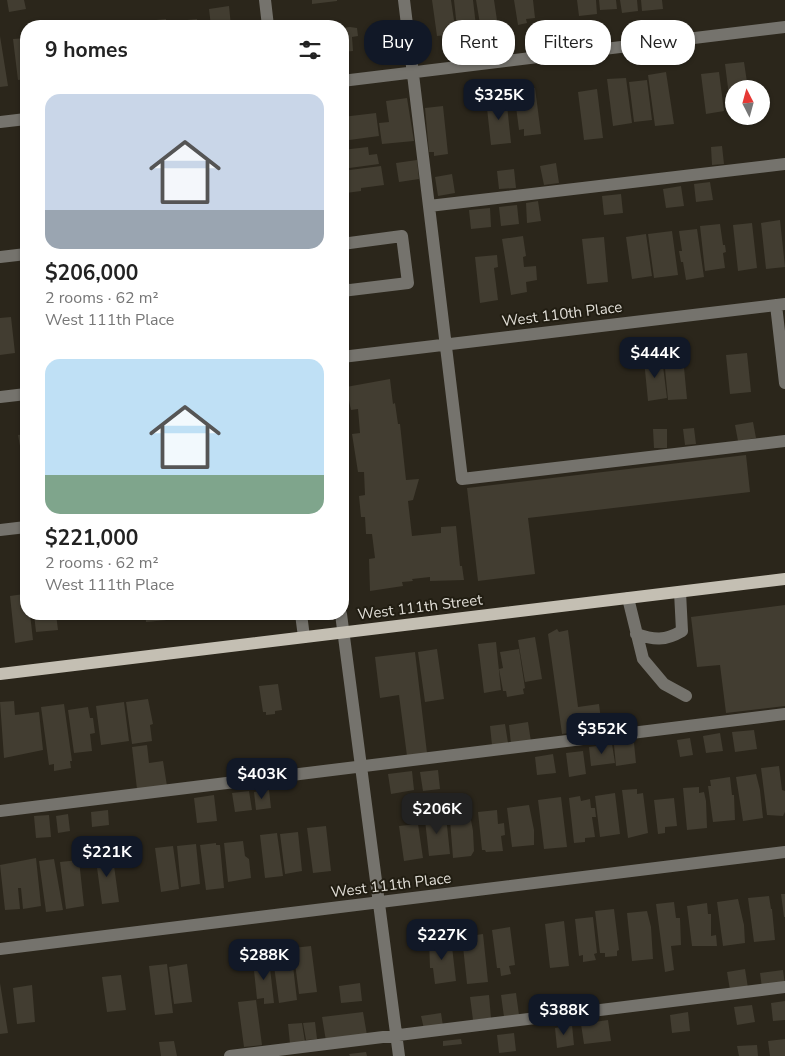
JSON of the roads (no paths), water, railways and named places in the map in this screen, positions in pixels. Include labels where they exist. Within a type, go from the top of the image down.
[{"type":"main road","name":"West 111th Street","points":[[0,674],[785,579]]},
{"type":"street","points":[[265,0],[267,20]]},
{"type":"street","points":[[404,0],[462,479],[785,441]]},
{"type":"street","points":[[349,80],[785,27]]},
{"type":"street","points":[[0,122],[20,120]]},
{"type":"street","points":[[429,206],[785,164]]},
{"type":"street","points":[[349,243],[402,236],[408,283],[349,290]]},
{"type":"street","points":[[0,257],[20,255]]},
{"type":"street","points":[[780,304],[785,383]]},
{"type":"street","name":"West 110th Place","points":[[349,356],[780,304]]},
{"type":"street","points":[[0,397],[20,395]]},
{"type":"street","points":[[0,530],[20,528]]},
{"type":"street","points":[[636,634],[654,640],[670,638],[682,631],[680,592]]},
{"type":"street","points":[[628,598],[643,659],[664,684],[686,696]]},
{"type":"street","points":[[303,620],[304,637]]},
{"type":"street","points":[[342,620],[400,1056]]},
{"type":"street","points":[[0,811],[785,714]]},
{"type":"street","name":"West 111th Place","points":[[0,949],[785,852]]},
{"type":"street","points":[[230,1056],[785,987]]}]
